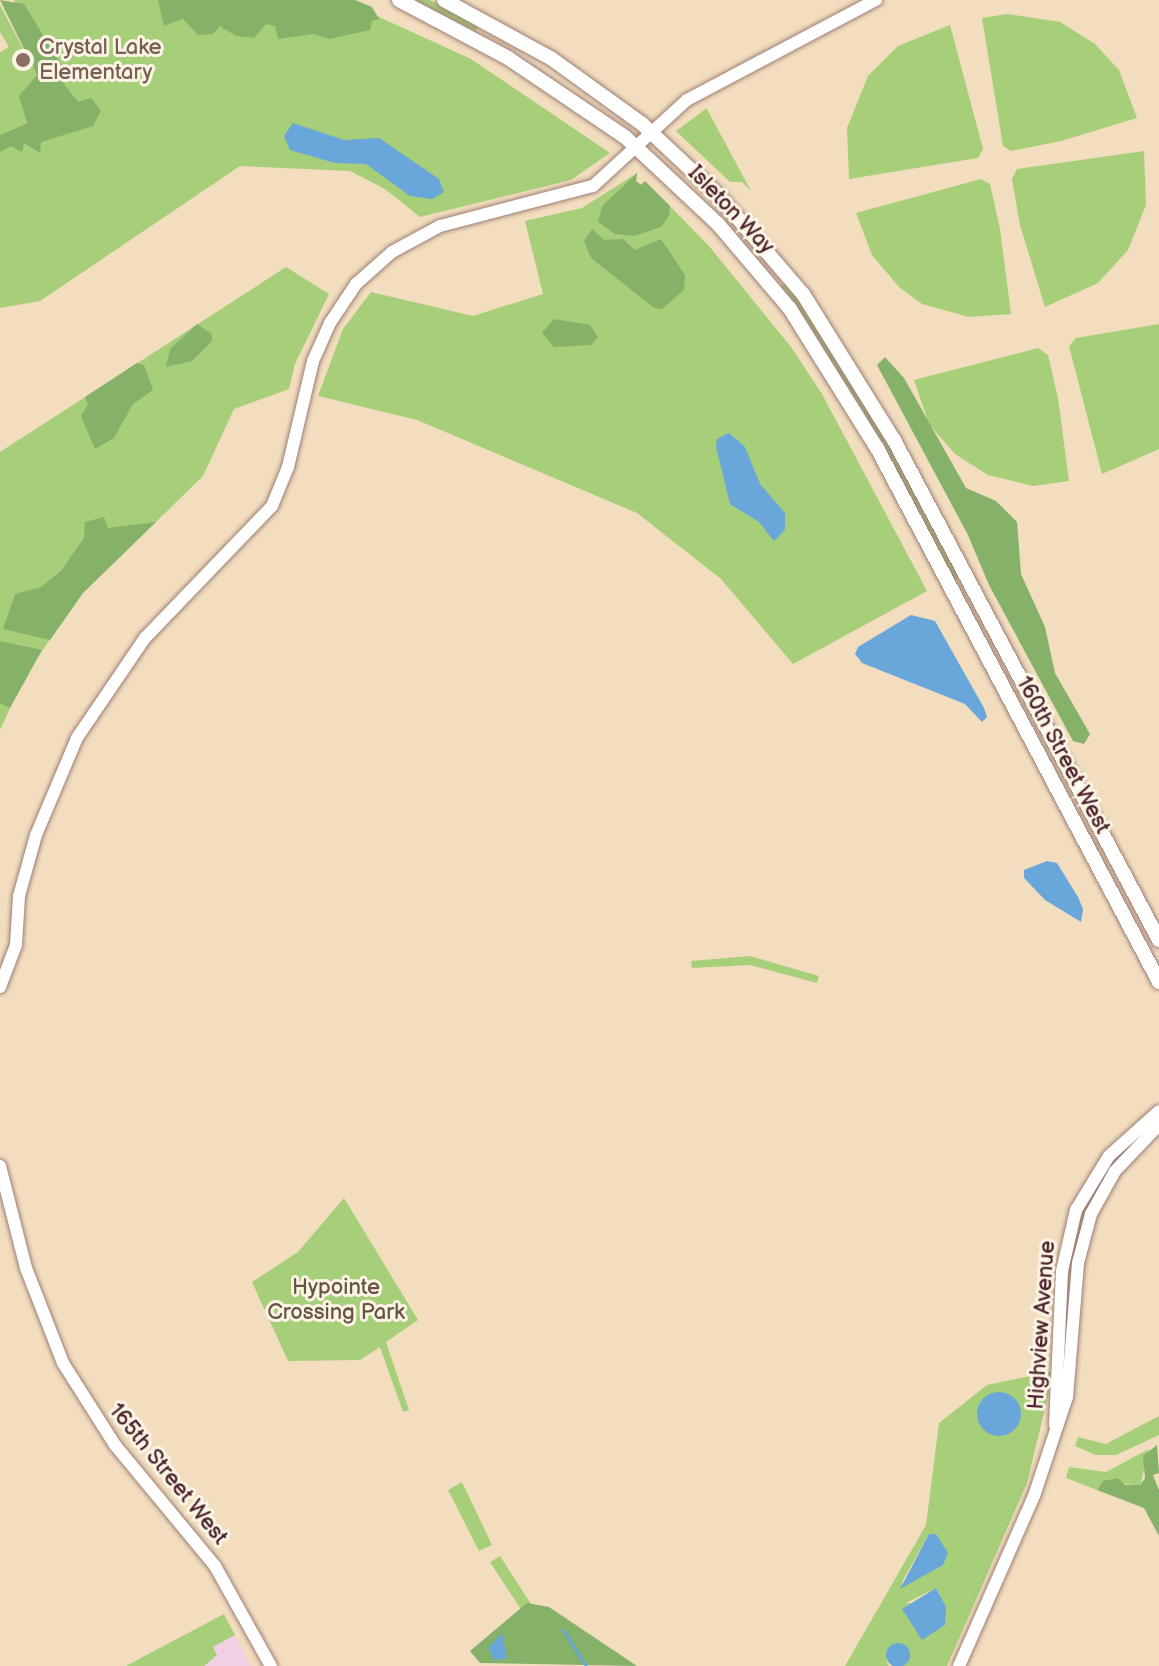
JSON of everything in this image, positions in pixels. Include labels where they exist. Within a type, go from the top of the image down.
[{"type":"main road","name":"Isleton Way","points":[[399,0],[508,58],[646,140],[790,309],[858,415],[930,549]]},
{"type":"main road","name":"Isleton Way","points":[[444,0],[552,59],[740,219],[819,317],[856,372],[947,542]]},
{"type":"main road","name":"160th Street West","points":[[947,542],[1159,940]]},
{"type":"main road","name":"160th Street West","points":[[930,549],[1159,982]]},
{"type":"street","points":[[0,987],[16,945],[19,896],[36,835],[77,738],[113,681],[159,621],[272,506],[288,467],[313,361],[346,297],[386,257],[421,235],[466,217],[578,193],[602,181],[700,92],[876,0]]},
{"type":"street","name":"Highview Avenue","points":[[1055,1432],[1062,1271],[1076,1210],[1109,1156],[1159,1111]]},
{"type":"street","name":"Highview Avenue","points":[[959,1666],[1030,1505],[1069,1385],[1085,1231],[1109,1180],[1159,1125]]},
{"type":"street","name":"165th Street West","points":[[0,1166],[26,1268],[63,1363],[115,1445],[204,1550],[271,1666]]},
{"type":"shaded area","points":[[224,1614],[251,1666],[126,1666]]},
{"type":"green space","points":[[0,0],[24,4],[65,71],[61,80],[78,102],[91,98],[101,111],[93,126],[41,142],[40,153],[24,143],[22,152],[11,146],[0,152],[0,135],[27,123],[19,96],[37,75]]},
{"type":"green space","points":[[14,0],[342,0],[471,59],[610,153],[571,180],[420,217],[385,189],[350,171],[240,166],[40,301],[0,308],[0,145],[77,119]]},
{"type":"green space","points":[[158,0],[355,0],[372,7],[379,19],[372,21],[370,30],[329,39],[313,34],[278,39],[275,26],[266,24],[254,38],[236,36],[220,26],[213,34],[198,35],[183,19],[164,26]]},
{"type":"green space","points":[[412,0],[430,0],[479,25],[476,31]]},
{"type":"green space","points":[[0,5],[37,75],[21,102],[27,123],[0,135],[0,52],[9,47],[0,32]]},
{"type":"green space","points":[[1007,14],[1060,22],[1095,44],[1119,70],[1137,118],[1061,141],[1011,151],[1003,146],[982,18]]},
{"type":"green space","points":[[950,25],[983,149],[978,158],[849,179],[847,128],[868,76],[898,46]]},
{"type":"green space","points":[[707,108],[751,191],[742,182],[730,182],[676,131]]},
{"type":"green space","points":[[1144,151],[1146,205],[1128,250],[1098,283],[1045,307],[1020,225],[1012,179],[1017,169]]},
{"type":"green space","points":[[637,173],[636,181],[641,185],[645,181],[709,246],[791,347],[822,394],[927,591],[793,664],[721,579],[637,513],[417,420],[318,396],[343,329],[371,292],[473,316],[543,294],[525,221],[582,208]]},
{"type":"green space","points":[[637,173],[636,181],[641,185],[645,181],[670,206],[669,216],[661,227],[634,236],[615,234],[598,222],[602,206]]},
{"type":"green space","points":[[981,179],[990,184],[1000,229],[1011,314],[969,317],[922,304],[899,287],[872,255],[856,213]]},
{"type":"green space","points":[[592,229],[604,240],[623,239],[635,250],[661,239],[685,275],[684,290],[662,309],[654,308],[591,258],[584,241]]},
{"type":"green space","points":[[286,267],[329,294],[295,364],[289,389],[234,409],[203,476],[83,593],[25,675],[0,730],[0,452]]},
{"type":"green space","points":[[786,282],[857,386],[960,578],[953,581],[863,410],[781,287]]},
{"type":"green space","points":[[554,319],[590,325],[598,337],[591,345],[554,347],[542,333]]},
{"type":"green space","points":[[197,324],[212,334],[212,341],[192,361],[166,367],[170,349]]},
{"type":"green space","points":[[1159,324],[1159,449],[1102,474],[1069,346],[1076,338]]},
{"type":"green space","points":[[1038,348],[1048,355],[1058,398],[1069,481],[1033,486],[988,475],[955,454],[929,424],[914,380]]},
{"type":"green space","points":[[885,357],[904,378],[966,488],[996,501],[1017,522],[1021,574],[1045,627],[1055,673],[1090,734],[1084,744],[1073,741],[989,585],[968,535],[877,365]]},
{"type":"green space","points":[[137,363],[144,365],[153,390],[133,404],[114,438],[95,449],[81,416],[88,404],[85,397]]},
{"type":"green space","points":[[104,517],[108,528],[156,522],[83,593],[50,640],[3,629],[15,594],[41,587],[61,571],[84,538],[85,522]]},
{"type":"green space","points":[[0,641],[42,650],[10,708],[0,703]]},
{"type":"green space","points":[[750,956],[819,976],[817,983],[750,965],[692,968],[691,961]]},
{"type":"green space","points":[[1112,1160],[1116,1163],[1085,1217],[1074,1261],[1067,1260],[1078,1216]]},
{"type":"green space","name":"Hypointe Crossing Park","points":[[344,1198],[418,1320],[386,1342],[409,1410],[403,1412],[380,1347],[360,1360],[288,1361],[252,1282],[298,1252]]},
{"type":"green space","points":[[1054,1371],[1027,1483],[947,1666],[900,1666],[907,1661],[901,1646],[894,1645],[886,1660],[889,1666],[845,1666],[926,1525],[939,1423],[987,1385]],"holes":[[[929,1534],[943,1564],[901,1588],[903,1580]],[[936,1588],[946,1607],[906,1603]]]},
{"type":"green space","points":[[1159,1416],[1159,1435],[1116,1455],[1096,1455],[1075,1446],[1078,1437],[1106,1444]]},
{"type":"green space","points":[[1157,1445],[1159,1473],[1153,1475],[1159,1490],[1159,1536],[1144,1508],[1097,1490],[1103,1481],[1118,1478],[1125,1485],[1140,1485],[1145,1478],[1143,1456]]},
{"type":"green space","points":[[1149,1449],[1140,1486],[1103,1481],[1097,1490],[1066,1478],[1069,1467],[1106,1472]]},
{"type":"green space","points":[[462,1482],[492,1545],[479,1551],[448,1490]]},
{"type":"green space","points":[[500,1556],[531,1604],[522,1611],[490,1562]]},
{"type":"green space","points":[[527,1603],[549,1607],[637,1666],[480,1663],[470,1651]]},
{"type":"green space","points":[[224,1614],[235,1635],[213,1647],[217,1655],[204,1666],[126,1666]]},
{"type":"water","points":[[293,123],[344,140],[379,138],[439,179],[444,192],[432,199],[410,196],[366,164],[335,163],[290,150],[284,136]]},
{"type":"water","points":[[729,433],[745,447],[760,484],[785,513],[785,530],[774,541],[759,522],[730,504],[716,447],[717,439]]},
{"type":"water","points":[[911,615],[935,621],[984,708],[987,717],[982,722],[965,704],[862,663],[855,654],[858,647]]},
{"type":"water","points":[[1047,861],[1057,863],[1078,897],[1083,909],[1081,922],[1045,900],[1024,878],[1024,870]]},
{"type":"water","points":[[999,1392],[1014,1399],[1021,1414],[1014,1429],[999,1436],[984,1429],[977,1414],[984,1399]]},
{"type":"water","points":[[929,1534],[936,1534],[948,1553],[943,1565],[900,1589]]},
{"type":"water","points":[[936,1588],[946,1607],[945,1625],[922,1640],[902,1609]]},
{"type":"water","points":[[502,1633],[507,1658],[494,1660],[488,1648]]},
{"type":"water","points":[[898,1643],[909,1650],[910,1655],[903,1666],[898,1667],[887,1660],[886,1655],[893,1644]]},
{"type":"waterway","points":[[563,1630],[586,1666]]},
{"type":"place","name":"Crystal Lake Elementary","points":[[23,60]]}]
